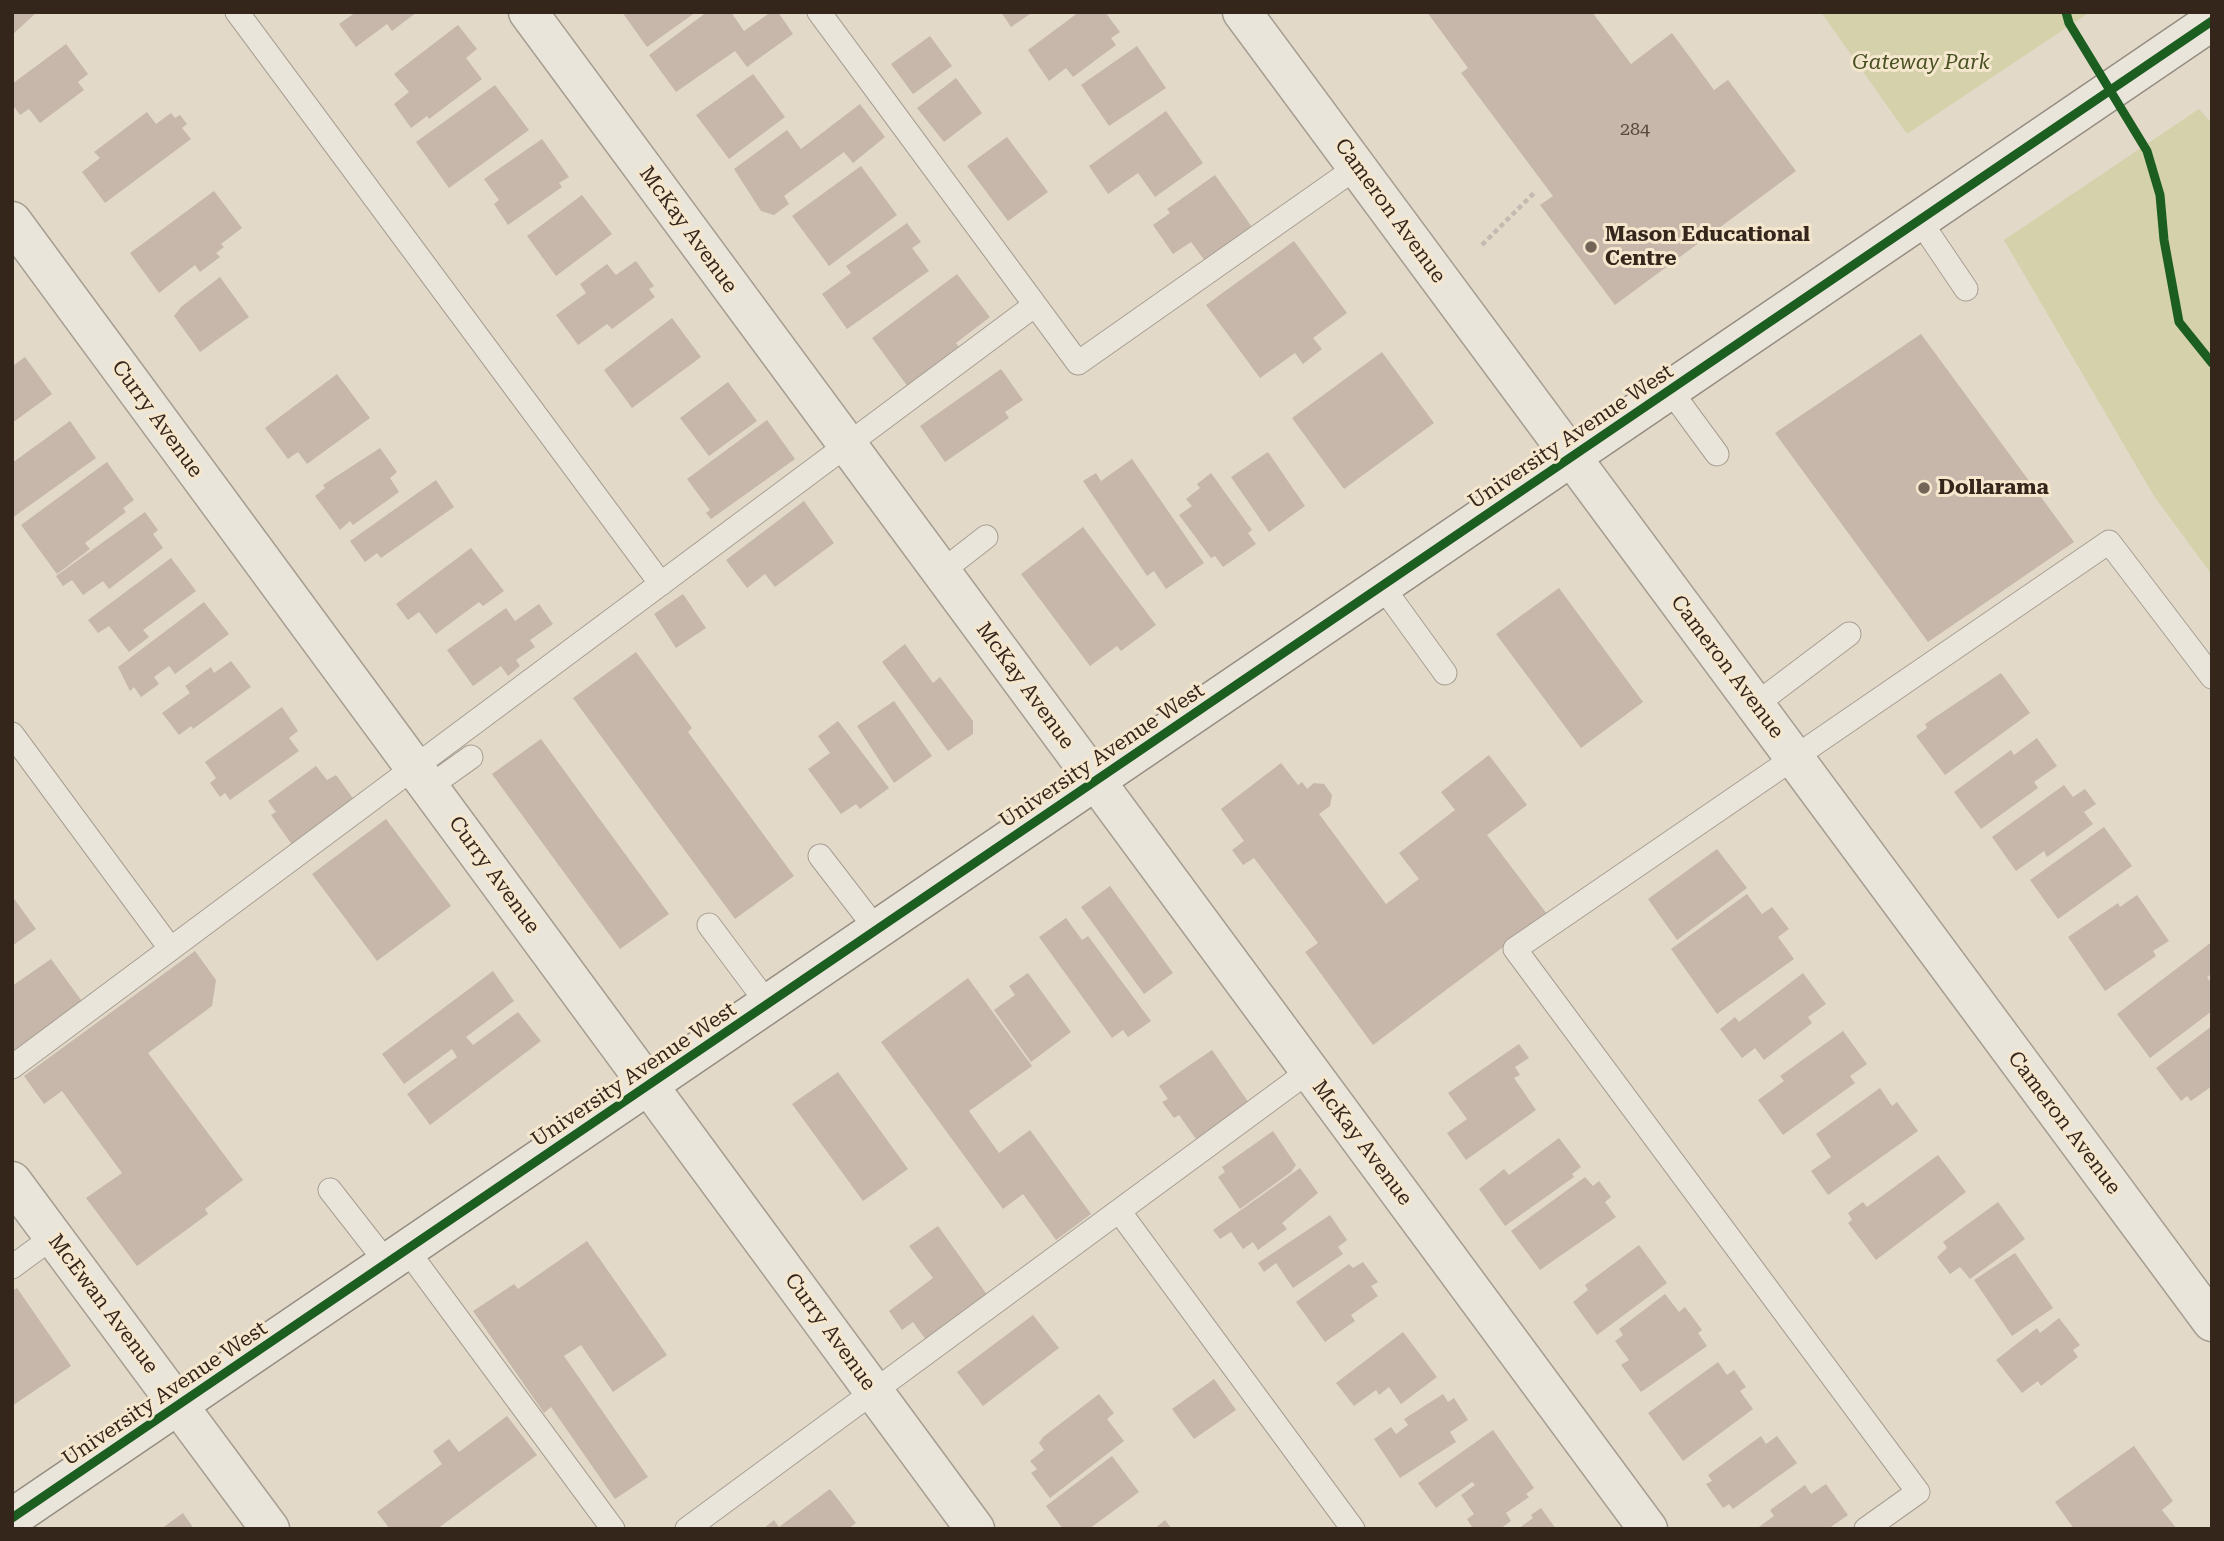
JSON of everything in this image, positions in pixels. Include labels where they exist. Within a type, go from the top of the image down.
[{"type":"street","name":"McKay Avenue","points":[[527,12],[1648,1529]]},
{"type":"street","name":"Cameron Avenue","points":[[1242,12],[2212,1322]]},
{"type":"street","name":"University Avenue West","points":[[12,1518],[2212,22]]},
{"type":"street","name":"Curry Avenue","points":[[12,221],[975,1529]]},
{"type":"street","name":"McEwan Avenue","points":[[12,1181],[270,1529]]},
{"type":"lane","points":[[237,12],[661,584]]},
{"type":"lane","points":[[818,12],[1078,363],[1357,167]]},
{"type":"lane","points":[[1920,221],[1966,289]]},
{"type":"lane","points":[[12,1067],[170,948],[422,777],[661,584],[1035,304]]},
{"type":"lane","points":[[1670,390],[1717,454]]},
{"type":"lane","points":[[941,572],[986,537]]},
{"type":"lane","points":[[1867,1529],[1918,1492],[1515,949],[2109,542],[2212,677]]},
{"type":"lane","points":[[1382,586],[1446,673]]},
{"type":"lane","points":[[1755,705],[1849,634]]},
{"type":"lane","points":[[12,733],[170,948]]},
{"type":"lane","points":[[422,777],[471,757]]},
{"type":"lane","points":[[820,856],[877,930]]},
{"type":"lane","points":[[709,925],[768,1004]]},
{"type":"lane","points":[[687,1529],[1308,1071]]},
{"type":"lane","points":[[330,1190],[397,1256],[613,1529]]},
{"type":"lane","points":[[1119,1211],[1353,1529]]},
{"type":"lane","points":[[12,1267],[53,1237]]},
{"type":"path","points":[[1482,246],[1534,193]]},
{"type":"green space","name":"Gateway Park","points":[[1821,12],[2090,12],[1907,134]]},
{"type":"green space","points":[[2199,109],[2212,124],[2212,575],[2154,496],[2004,240]]},
{"type":"building","points":[[12,12],[37,12],[12,35]]},
{"type":"building","points":[[356,12],[417,12],[392,31],[387,24],[356,47],[339,24]]},
{"type":"building","points":[[622,12],[696,12],[647,47]]},
{"type":"building","points":[[707,12],[731,12],[744,31],[771,12],[778,12],[793,34],[747,67],[735,51],[676,92],[649,55]]},
{"type":"building","points":[[1001,12],[1033,12],[1011,27]]},
{"type":"building","points":[[1079,12],[1105,12],[1120,32],[1111,38],[1116,45],[1073,77],[1066,68],[1049,81],[1028,50]]},
{"type":"building","points":[[1427,12],[1592,12],[1631,64],[1672,33],[1714,90],[1728,80],[1796,171],[1615,305],[1540,205],[1553,196],[1461,73],[1468,68]]},
{"type":"building","points":[[458,25],[477,49],[466,58],[482,79],[429,119],[427,116],[411,128],[394,104],[409,92],[394,74]]},
{"type":"building","points":[[930,36],[952,66],[913,94],[891,64]]},
{"type":"building","points":[[66,44],[88,74],[78,82],[84,90],[40,123],[29,109],[20,115],[12,104],[12,84]]},
{"type":"building","points":[[1137,46],[1166,88],[1109,126],[1081,85]]},
{"type":"building","points":[[753,74],[785,117],[729,159],[696,115]]},
{"type":"building","points":[[956,78],[982,113],[944,142],[917,108]]},
{"type":"building","points":[[495,85],[529,130],[449,188],[416,142]]},
{"type":"building","points":[[860,104],[885,137],[853,163],[844,152],[784,196],[789,204],[774,215],[761,211],[734,169],[787,130],[801,149]]},
{"type":"building","points":[[1166,111],[1203,163],[1155,197],[1138,173],[1108,194],[1089,166]]},
{"type":"building","points":[[147,112],[156,124],[171,113],[175,118],[180,115],[187,124],[182,128],[191,139],[105,203],[82,172],[100,158],[94,152]]},
{"type":"building","points":[[1007,137],[1048,192],[1008,221],[967,166]]},
{"type":"building","points":[[542,139],[569,177],[559,183],[562,187],[508,225],[494,204],[499,200],[484,179]]},
{"type":"building","points":[[861,166],[897,215],[829,266],[792,216]]},
{"type":"building","points":[[1215,175],[1252,227],[1205,261],[1191,242],[1173,254],[1153,225],[1170,213],[1167,209]]},
{"type":"building","points":[[214,191],[242,228],[221,244],[224,247],[216,253],[220,257],[200,272],[195,265],[159,293],[130,253]]},
{"type":"building","points":[[582,195],[612,234],[556,276],[527,236]]},
{"type":"building","points":[[907,223],[921,242],[912,248],[929,271],[847,329],[822,294],[851,273],[846,266]]},
{"type":"building","points":[[1294,241],[1347,313],[1313,338],[1322,349],[1303,364],[1295,353],[1260,378],[1206,305]]},
{"type":"building","points":[[636,261],[654,286],[649,289],[655,297],[612,329],[607,324],[578,345],[556,315],[586,293],[580,284],[607,264],[616,275]]},
{"type":"building","points":[[957,274],[990,317],[956,343],[962,352],[911,391],[872,338]]},
{"type":"building","points":[[220,277],[249,317],[200,352],[174,316],[181,307]]},
{"type":"building","points":[[672,318],[701,357],[632,408],[604,370]]},
{"type":"building","name":"Dollarama","points":[[1921,334],[2074,542],[1928,642],[1775,433]]},
{"type":"building","points":[[1382,352],[1434,423],[1344,489],[1292,418]]},
{"type":"building","points":[[25,357],[52,394],[12,423],[12,363],[14,365]]},
{"type":"building","points":[[1001,369],[1023,400],[1005,412],[1009,418],[945,462],[920,426]]},
{"type":"building","points":[[337,374],[370,418],[307,464],[298,452],[288,459],[265,428]]},
{"type":"building","points":[[728,382],[757,421],[709,456],[680,418]]},
{"type":"building","points":[[767,420],[795,459],[711,519],[706,513],[710,510],[687,479]]},
{"type":"building","points":[[70,421],[96,458],[12,518],[12,463]]},
{"type":"building","points":[[380,448],[397,472],[390,478],[399,492],[353,525],[350,521],[340,530],[315,496],[325,488],[323,485]]},
{"type":"building","points":[[1268,452],[1305,506],[1269,532],[1231,477]]},
{"type":"building","points":[[1132,459],[1204,563],[1166,589],[1154,571],[1147,576],[1083,481],[1096,473],[1101,481]]},
{"type":"building","points":[[107,462],[134,500],[123,508],[126,512],[85,543],[90,549],[57,574],[21,525]]},
{"type":"building","points":[[1211,473],[1252,530],[1248,533],[1256,544],[1223,567],[1215,556],[1211,558],[1179,515],[1192,506],[1186,499],[1200,488],[1197,484]]},
{"type":"building","points":[[436,480],[454,507],[381,558],[377,553],[365,562],[350,541]]},
{"type":"building","points":[[804,501],[834,543],[775,587],[765,574],[747,588],[726,560]]},
{"type":"building","points":[[145,512],[158,530],[153,534],[163,548],[109,589],[103,581],[83,595],[72,580],[63,586],[56,576]]},
{"type":"building","points":[[1083,527],[1156,625],[1121,651],[1117,646],[1090,666],[1021,574]]},
{"type":"building","points":[[471,548],[504,591],[483,606],[479,602],[436,634],[419,612],[408,620],[396,604]]},
{"type":"building","points":[[171,558],[196,591],[143,630],[149,637],[129,652],[109,626],[98,633],[88,620]]},
{"type":"building","points":[[1559,588],[1643,702],[1581,748],[1496,634]]},
{"type":"building","points":[[683,594],[706,628],[676,648],[654,614]]},
{"type":"building","points":[[204,602],[229,634],[175,674],[169,666],[154,677],[159,684],[141,697],[134,687],[130,691],[118,667]]},
{"type":"building","points":[[539,604],[553,624],[530,640],[535,647],[516,660],[520,666],[508,676],[501,666],[473,686],[447,650],[506,608],[515,621]]},
{"type":"building","points":[[905,644],[933,683],[940,677],[973,721],[973,734],[948,751],[882,662]]},
{"type":"building","points":[[636,652],[692,728],[688,732],[794,876],[735,919],[573,698]]},
{"type":"building","points":[[231,661],[251,687],[193,729],[191,726],[179,735],[162,713],[190,693],[185,686],[211,667],[214,673]]},
{"type":"building","points":[[2001,673],[2030,713],[1945,775],[1916,736],[1927,728],[1925,724]]},
{"type":"building","points":[[894,701],[932,756],[894,783],[857,726]]},
{"type":"building","points":[[282,707],[298,731],[289,738],[299,751],[230,800],[225,793],[220,797],[210,783],[216,778],[205,762]]},
{"type":"building","points":[[838,721],[889,788],[860,809],[856,804],[841,814],[808,769],[830,753],[818,736]]},
{"type":"building","points":[[2037,738],[2057,766],[2034,782],[2038,788],[1981,829],[1954,792],[2011,750],[2014,755]]},
{"type":"building","points":[[541,739],[669,914],[620,949],[492,774]]},
{"type":"building","points":[[1489,755],[1527,805],[1487,835],[1547,914],[1373,1045],[1305,952],[1318,943],[1254,858],[1243,865],[1232,850],[1244,841],[1221,809],[1281,763],[1298,785],[1302,782],[1307,789],[1314,783],[1324,784],[1332,795],[1330,806],[1319,814],[1386,904],[1419,879],[1399,853],[1455,810],[1441,792]]},
{"type":"building","points":[[316,766],[327,780],[336,775],[355,801],[293,846],[271,815],[276,812],[268,801]]},
{"type":"building","points":[[2064,785],[2073,797],[2085,789],[2096,804],[2084,812],[2093,824],[2047,857],[2044,851],[2016,871],[1992,837]]},
{"type":"building","points":[[386,819],[451,906],[377,961],[312,874]]},
{"type":"building","points":[[2104,827],[2132,866],[2058,919],[2030,880]]},
{"type":"building","points":[[1717,849],[1747,888],[1677,940],[1648,899]]},
{"type":"building","points":[[1110,886],[1173,973],[1144,994],[1081,907]]},
{"type":"building","points":[[1747,894],[1762,914],[1772,907],[1789,929],[1778,937],[1794,959],[1717,1014],[1671,949]]},
{"type":"building","points":[[2137,895],[2169,941],[2153,951],[2156,956],[2105,991],[2068,937],[2118,903],[2120,907]]},
{"type":"building","points":[[12,896],[36,929],[12,946]]},
{"type":"building","points":[[1066,918],[1082,940],[1088,936],[1151,1021],[1128,1037],[1123,1030],[1112,1038],[1039,937]]},
{"type":"building","points":[[2212,944],[2212,974],[2207,977],[2212,984],[2212,1011],[2150,1058],[2117,1014]]},
{"type":"building","points":[[195,951],[216,980],[212,1006],[148,1053],[243,1180],[205,1209],[208,1214],[137,1266],[86,1198],[122,1173],[62,1091],[44,1104],[24,1076]]},
{"type":"building","points":[[51,959],[84,1004],[12,1054],[12,986]]},
{"type":"building","points":[[493,971],[514,1001],[466,1037],[473,1045],[518,1012],[541,1041],[430,1125],[407,1094],[457,1057],[452,1049],[404,1084],[382,1054]]},
{"type":"building","points":[[1028,973],[1071,1032],[1031,1062],[994,1010],[1015,995],[1009,986]]},
{"type":"building","points":[[1803,973],[1826,1004],[1808,1017],[1812,1023],[1764,1060],[1755,1048],[1742,1058],[1720,1029],[1735,1017],[1739,1022]]},
{"type":"building","points":[[968,978],[1032,1066],[969,1111],[999,1153],[1030,1130],[1091,1214],[1056,1240],[1023,1194],[1003,1209],[881,1042]]},
{"type":"building","points":[[2212,1026],[2212,1086],[2191,1101],[2187,1096],[2181,1101],[2156,1068]]},
{"type":"building","points":[[1843,1031],[1867,1064],[1850,1076],[1855,1083],[1783,1135],[1758,1100],[1784,1081],[1780,1076]]},
{"type":"building","points":[[1519,1044],[1529,1058],[1515,1067],[1520,1075],[1514,1078],[1536,1110],[1466,1160],[1447,1133],[1467,1119],[1448,1093]]},
{"type":"building","points":[[1212,1050],[1249,1103],[1196,1139],[1179,1115],[1174,1118],[1162,1102],[1168,1099],[1159,1086]]},
{"type":"building","points":[[838,1072],[908,1169],[863,1201],[792,1104]]},
{"type":"building","points":[[1880,1088],[1892,1106],[1897,1102],[1918,1131],[1828,1195],[1811,1171],[1831,1157],[1816,1134]]},
{"type":"building","points":[[1273,1131],[1296,1165],[1291,1172],[1240,1209],[1218,1177],[1225,1172],[1222,1167]]},
{"type":"building","points":[[1559,1138],[1581,1167],[1572,1174],[1574,1177],[1505,1226],[1479,1189],[1504,1169],[1509,1175]]},
{"type":"building","points":[[1938,1155],[1966,1192],[1876,1260],[1848,1223],[1852,1220],[1848,1213],[1863,1202],[1867,1207]]},
{"type":"building","points":[[1300,1168],[1318,1193],[1282,1223],[1287,1229],[1258,1250],[1253,1242],[1243,1249],[1231,1232],[1220,1239],[1213,1230]]},
{"type":"building","points":[[1585,1177],[1593,1186],[1599,1181],[1611,1197],[1605,1202],[1616,1217],[1540,1270],[1511,1231]]},
{"type":"building","points":[[1998,1202],[2025,1239],[1970,1279],[1960,1267],[1950,1274],[1937,1257],[1947,1248],[1943,1242]]},
{"type":"building","points":[[1330,1215],[1347,1240],[1338,1247],[1343,1254],[1293,1288],[1276,1263],[1264,1272],[1258,1263]]},
{"type":"building","points":[[938,1226],[988,1296],[926,1340],[913,1322],[902,1330],[889,1311],[933,1278],[909,1246]]},
{"type":"building","points":[[587,1241],[667,1355],[613,1392],[581,1345],[564,1356],[648,1477],[615,1499],[551,1407],[544,1413],[473,1311],[514,1284],[518,1289]]},
{"type":"building","points":[[1639,1245],[1667,1283],[1597,1335],[1573,1302],[1588,1290],[1585,1285]]},
{"type":"building","points":[[2015,1253],[2053,1308],[2012,1336],[1974,1280]]},
{"type":"building","points":[[1363,1262],[1378,1282],[1371,1286],[1378,1296],[1351,1315],[1355,1321],[1325,1342],[1296,1302],[1349,1264],[1353,1268]]},
{"type":"building","points":[[17,1288],[71,1366],[12,1406],[12,1291]]},
{"type":"building","points":[[1665,1294],[1679,1312],[1685,1307],[1702,1330],[1698,1333],[1707,1346],[1641,1392],[1621,1365],[1629,1360],[1615,1341],[1623,1335],[1619,1329]]},
{"type":"building","points":[[1033,1315],[1059,1348],[983,1406],[957,1372]]},
{"type":"building","points":[[2059,1318],[2080,1345],[2073,1350],[2078,1357],[2041,1386],[2038,1381],[2022,1393],[1996,1360],[2037,1328],[2040,1333]]},
{"type":"building","points":[[1403,1332],[1437,1377],[1401,1404],[1389,1387],[1379,1395],[1376,1390],[1354,1406],[1336,1383]]},
{"type":"building","points":[[1718,1362],[1727,1375],[1734,1370],[1746,1387],[1740,1391],[1753,1409],[1683,1461],[1648,1413]]},
{"type":"building","points":[[1214,1379],[1236,1410],[1194,1439],[1172,1409]]},
{"type":"building","points":[[1099,1394],[1114,1413],[1107,1419],[1124,1441],[1050,1498],[1031,1473],[1037,1469],[1030,1461],[1044,1450],[1039,1443],[1043,1437]]},
{"type":"building","points":[[1443,1394],[1448,1402],[1454,1398],[1468,1420],[1450,1432],[1456,1442],[1400,1478],[1374,1439],[1391,1427],[1396,1434],[1408,1425],[1404,1419]]},
{"type":"building","points":[[507,1416],[537,1455],[437,1529],[390,1529],[377,1512],[442,1464],[433,1451],[449,1439],[459,1452]]},
{"type":"building","points":[[1493,1430],[1534,1488],[1526,1494],[1529,1497],[1506,1513],[1511,1521],[1500,1529],[1473,1529],[1467,1519],[1474,1514],[1461,1495],[1475,1485],[1472,1482],[1436,1508],[1418,1483]]},
{"type":"building","points":[[1761,1436],[1766,1444],[1777,1436],[1797,1463],[1733,1509],[1729,1504],[1723,1508],[1706,1484],[1712,1481],[1708,1475]]},
{"type":"building","points":[[2134,1446],[2173,1501],[2162,1510],[2177,1529],[2074,1529],[2055,1502]]},
{"type":"building","points":[[1112,1456],[1139,1492],[1089,1529],[1063,1529],[1046,1506]]},
{"type":"building","points":[[1826,1484],[1848,1515],[1828,1529],[1756,1529],[1774,1516],[1770,1510],[1805,1485],[1811,1494]]},
{"type":"building","points":[[830,1489],[856,1523],[848,1529],[763,1529],[774,1520],[779,1527]]},
{"type":"building","points":[[1541,1508],[1556,1529],[1518,1529],[1533,1518],[1531,1515]]},
{"type":"building","points":[[183,1513],[194,1529],[161,1529]]},
{"type":"building","points":[[1165,1520],[1172,1529],[1154,1529]]},
{"type":"cycle path","points":[[2066,12],[2069,23],[2147,151],[2160,195],[2164,240],[2179,322],[2212,363]]},
{"type":"cycle path","points":[[12,1518],[2212,21]]},
{"type":"place","name":"Mason Educational Centre","points":[[1591,247]]},
{"type":"place","name":"Dollarama","points":[[1924,488]]}]
